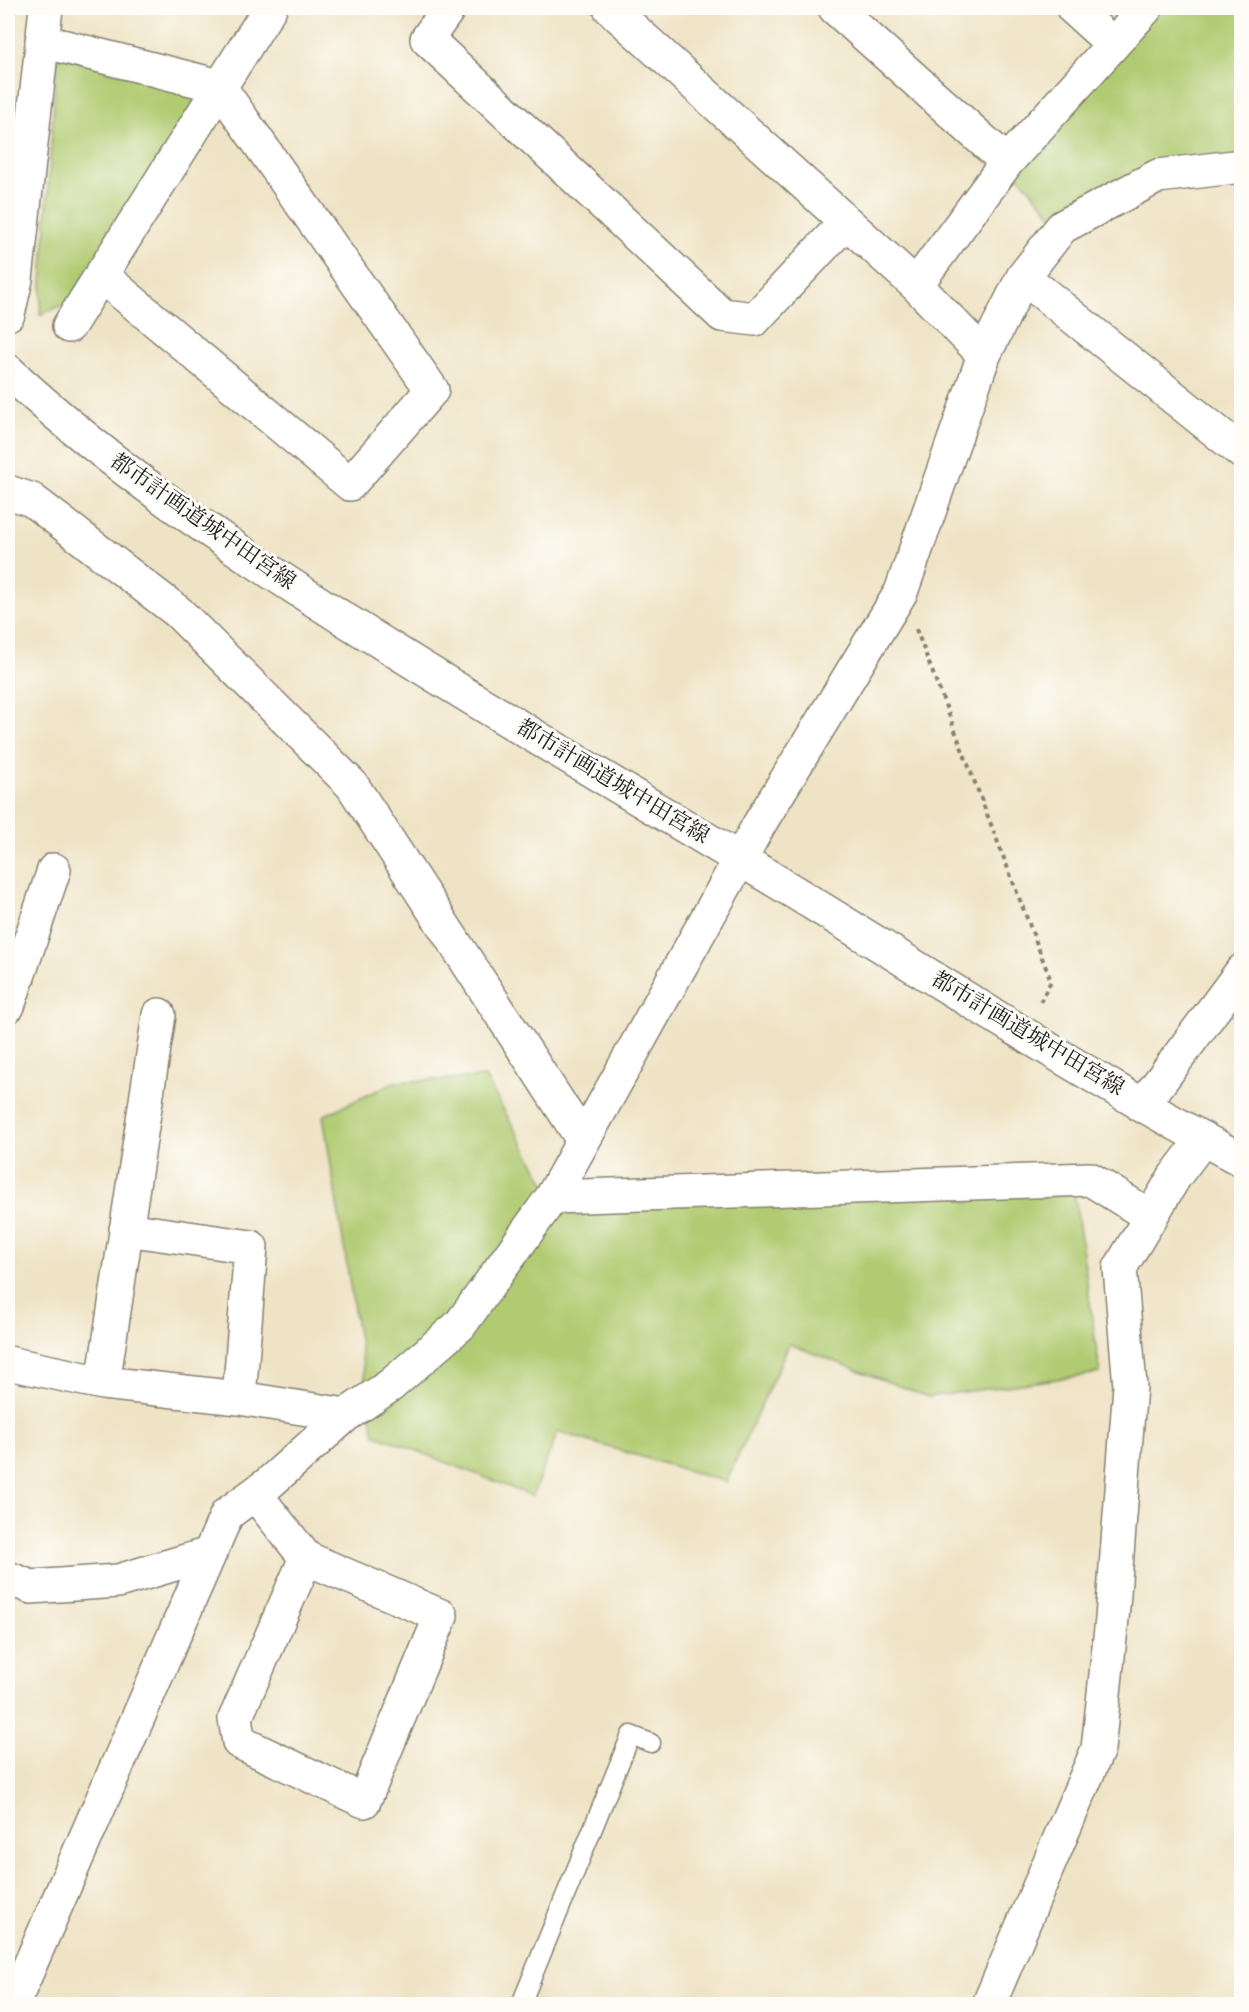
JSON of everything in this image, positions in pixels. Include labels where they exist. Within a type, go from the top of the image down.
[{"type":"street","points":[[8,314],[16,279],[46,8]]},
{"type":"street","points":[[69,326],[270,8]]},
{"type":"street","points":[[448,8],[427,39],[722,315],[755,320],[846,222]]},
{"type":"street","points":[[610,8],[916,285],[984,355]]},
{"type":"street","points":[[836,8],[1007,162]]},
{"type":"street","points":[[1072,8],[1113,44]]},
{"type":"street","points":[[916,285],[1007,162],[1146,8]]},
{"type":"street","points":[[42,41],[219,87],[432,390],[350,484],[102,276]]},
{"type":"street","points":[[13,2004],[227,1514],[255,1494],[346,1415],[391,1385],[460,1324],[552,1197],[739,858],[902,592],[984,355],[1023,277],[1062,227],[1158,176],[1242,166]]},
{"type":"street","points":[[1023,277],[1242,452]]},
{"type":"street","name":"都市計画道城中田宮線","points":[[8,370],[135,479],[251,561],[495,713],[739,858],[1142,1106],[1242,1160]]},
{"type":"street","points":[[8,492],[32,500],[178,612],[352,785],[583,1140]]},
{"type":"street","points":[[8,1006],[54,870]]},
{"type":"street","points":[[1142,1106],[1242,971]]},
{"type":"street","points":[[103,1383],[159,1015]]},
{"type":"street","points":[[997,2002],[1098,1749],[1112,1619],[1130,1386],[1120,1268],[1203,1139]]},
{"type":"street","points":[[552,1197],[1090,1179],[1151,1217]]},
{"type":"street","points":[[126,1229],[250,1247],[239,1398]]},
{"type":"street","points":[[8,1363],[103,1383],[239,1398],[346,1415]]},
{"type":"street","points":[[255,1494],[306,1558],[441,1616],[364,1801],[238,1742],[235,1719],[306,1558]]},
{"type":"street","points":[[8,1578],[31,1587],[118,1581],[209,1554]]},
{"type":"lane","points":[[521,2004],[631,1735],[651,1743]]},
{"type":"path","points":[[902,592],[1052,981],[1024,1033]]},
{"type":"green space","points":[[1146,8],[1241,8],[1241,166],[1158,176],[1062,227],[1007,162]]},
{"type":"green space","points":[[57,55],[200,95],[68,303],[40,315]]},
{"type":"green space","points":[[485,1077],[553,1197],[1074,1191],[1100,1373],[928,1397],[789,1344],[726,1482],[558,1432],[532,1496],[374,1434],[323,1116],[395,1082]]}]
